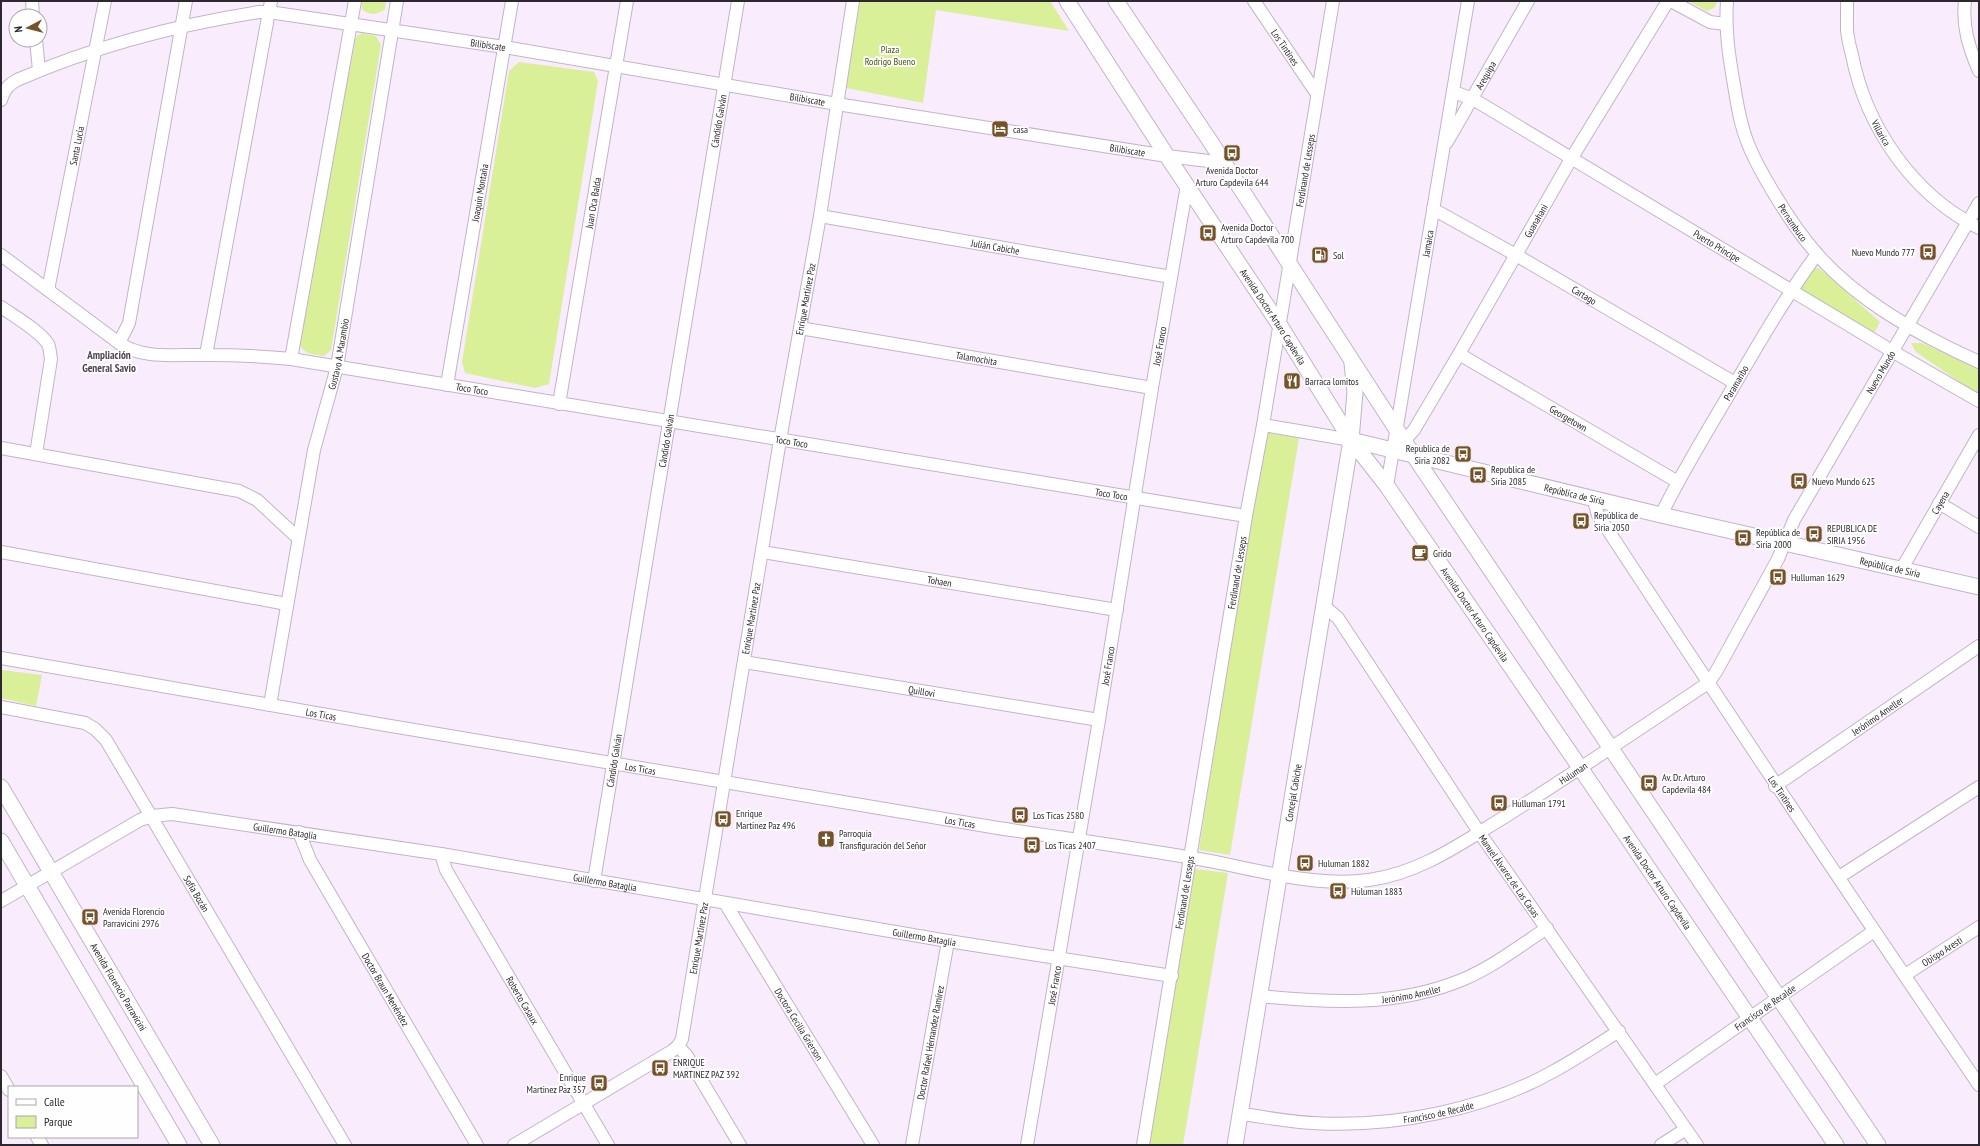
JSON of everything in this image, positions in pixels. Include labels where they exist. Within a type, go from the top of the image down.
[{"type":"main road","name":"Avenida Doctor Arturo Capdevila","points":[[1067,1],[1167,156],[1280,324],[1351,440],[1387,486],[1836,1145]]},
{"type":"main road","points":[[1116,1],[1225,163],[1352,358],[1398,440],[1413,454],[1878,1145]]},
{"type":"main road","name":"Concejal Cabiche","points":[[1235,1145],[1351,440],[1355,392],[1352,358]]},
{"type":"main road","points":[[1351,440],[1398,440]]},
{"type":"main road","name":"República de Siria","points":[[1413,454],[1661,516],[1979,587]]},
{"type":"main road","name":"Avenida Florencio Parravicini","points":[[1,787],[212,1145]]},
{"type":"main road","points":[[1,841],[179,1145]]},
{"type":"street","name":"Santa Lucía","points":[[48,290],[97,49],[105,1]]},
{"type":"street","points":[[119,343],[129,323],[186,1]]},
{"type":"street","points":[[291,359],[355,1]]},
{"type":"street","name":"Gustavo A. Marambio","points":[[270,706],[316,437],[337,367],[397,1]]},
{"type":"street","name":"Joaquín Montaña","points":[[447,385],[512,1]]},
{"type":"street","name":"Juan Oca Balda","points":[[559,404],[627,1]]},
{"type":"street","name":"Cándido Galván","points":[[594,881],[723,83],[738,1]]},
{"type":"street","name":"Enrique Martínez Paz","points":[[678,1046],[682,1039],[780,440],[820,216],[853,1]]},
{"type":"street","name":"Los Tintines","points":[[1254,1],[1317,94]]},
{"type":"street","name":"Ferdinand de Lesseps","points":[[1144,1145],[1246,516],[1263,425],[1333,1]]},
{"type":"street","name":"Jamaica","points":[[1387,486],[1398,440],[1433,209],[1454,92],[1468,1]]},
{"type":"street","name":"Arequipa","points":[[1443,149],[1528,1]]},
{"type":"street","points":[[1669,1],[1710,22],[1725,24]]},
{"type":"street","name":"Guanahani","points":[[1398,440],[1414,430],[1460,354],[1571,159],[1669,1]]},
{"type":"street","name":"Pernambuco","points":[[1726,1],[1725,24],[1736,98],[1747,140],[1763,175],[1787,215],[1816,254],[1842,278],[1908,325],[1979,362]]},
{"type":"street","name":"Villarica","points":[[1847,1],[1847,33],[1855,72],[1865,104],[1878,130],[1900,162],[1926,190],[1967,222],[1979,228]]},
{"type":"street","points":[[1965,1],[1964,24],[1970,51],[1979,71]]},
{"type":"street","name":"Bilibiscate","points":[[1,100],[4,91],[9,84],[39,70],[97,49],[181,26],[249,14],[270,6],[350,24],[392,31],[617,65],[837,104],[1167,156],[1225,163]]},
{"type":"street","points":[[206,354],[270,6]]},
{"type":"street","points":[[37,48],[39,70]]},
{"type":"street","name":"Puerto Príncipe","points":[[1454,92],[1473,99],[1892,351],[1979,401]]},
{"type":"street","name":"José Franco","points":[[1027,1145],[1099,720],[1152,388],[1187,186]]},
{"type":"street","name":"Nuevo Mundo","points":[[1784,543],[1794,520],[1979,203]]},
{"type":"street","name":"Cartago","points":[[1433,209],[1516,255],[1735,383]]},
{"type":"street","name":"Julián Cabiche","points":[[820,216],[1171,277]]},
{"type":"street","name":"Paramaribo","points":[[1661,516],[1678,482],[1735,383],[1791,290],[1816,254]]},
{"type":"street","name":"Toco Toco","points":[[1,255],[119,343],[136,352],[147,354],[206,354],[291,359],[1246,516]]},
{"type":"street","points":[[1,307],[42,337],[48,344],[50,350],[51,359],[36,454]]},
{"type":"street","name":"Talamochita","points":[[800,328],[1152,388]]},
{"type":"street","name":"Georgetown","points":[[1460,354],[1678,482]]},
{"type":"street","points":[[1263,425],[1351,440]]},
{"type":"street","name":"Cayena","points":[[1901,570],[1979,435]]},
{"type":"street","points":[[1,448],[246,493],[257,500],[298,538]]},
{"type":"street","name":"Los Tintines","points":[[1593,498],[1598,515],[1775,786],[1977,1078]]},
{"type":"street","points":[[1939,503],[1979,527]]},
{"type":"street","name":"Huluman","points":[[1280,874],[1335,882],[1370,880],[1418,867],[1444,854],[1581,769],[1708,683],[1716,672],[1778,559],[1784,543]]},
{"type":"street","points":[[1,552],[287,604]]},
{"type":"street","name":"Tohaen","points":[[762,552],[1117,610]]},
{"type":"street","name":"Manuel Álvarez de Las Casas","points":[[1324,606],[1338,618],[1480,832],[1698,1145]]},
{"type":"street","name":"Jerónimo Ameller","points":[[1775,786],[1979,646]]},
{"type":"street","name":"Los Ticas","points":[[1,658],[270,706],[1078,841],[1191,857],[1280,874]]},
{"type":"street","name":"Quillovi","points":[[744,662],[1099,720]]},
{"type":"street","name":"Sofía Bozán","points":[[1,707],[76,721],[95,729],[106,740],[345,1145]]},
{"type":"street","points":[[1839,877],[1979,788]]},
{"type":"street","name":"Guillermo Bataglia","points":[[1,901],[140,820],[152,816],[178,815],[441,854],[948,941],[1172,976]]},
{"type":"street","name":"Doctor Braun Menéndez","points":[[299,832],[310,860],[477,1145]]},
{"type":"street","name":"Roberto Casaux","points":[[441,854],[446,870],[608,1145]]},
{"type":"street","name":"Doctora Cecilia Grierson","points":[[725,903],[873,1145]]},
{"type":"street","name":"Obispo Aresti","points":[[1905,975],[1979,927]]},
{"type":"street","name":"Jerónimo Ameller","points":[[1260,996],[1302,1000],[1360,1002],[1418,993],[1463,979],[1483,969],[1547,928]]},
{"type":"street","name":"Francisco de Recalde","points":[[1655,1084],[1874,931]]},
{"type":"street","name":"Doctor Rafael Hérnandez Ramírez","points":[[912,1145],[948,941]]},
{"type":"street","name":"Francisco de Recalde","points":[[1241,1114],[1313,1123],[1341,1124],[1378,1122],[1440,1112],[1500,1095],[1528,1084],[1554,1072],[1619,1032]]},
{"type":"street","points":[[514,1145],[678,1046],[687,1056],[740,1145]]},
{"type":"street","points":[[1,1076],[8,1088]]},
{"type":"street","points":[[1661,1145],[1686,1129]]},
{"type":"green space","points":[[362,1],[386,1],[385,9],[379,13],[368,13],[362,9]]},
{"type":"green space","name":"Plaza Rodrigo Bueno","points":[[860,1],[1050,1],[1069,31],[936,10],[923,103],[846,88]]},
{"type":"green space","points":[[1688,1],[1718,1],[1714,8],[1707,11]]},
{"type":"green space","points":[[362,33],[376,36],[381,45],[331,350],[324,356],[306,352],[299,342],[355,40],[357,36]]},
{"type":"green space","points":[[519,62],[594,72],[598,81],[549,384],[535,388],[465,373],[462,362],[509,71]]},
{"type":"green space","points":[[1814,268],[1819,268],[1880,322],[1873,335],[1799,290]]},
{"type":"green space","points":[[1911,343],[1922,343],[1979,370],[1979,395],[1916,352]]},
{"type":"green space","points":[[1263,432],[1299,438],[1230,855],[1199,850]]},
{"type":"green space","points":[[1,670],[42,675],[36,706],[1,698]]},
{"type":"green space","points":[[1195,869],[1228,873],[1183,1145],[1149,1145]]},
{"type":"place","name":"casa","points":[[1000,129]]},
{"type":"place","name":"Avenida Doctor Arturo Capdevila 644","points":[[1232,153]]},
{"type":"place","name":"Avenida Doctor Arturo Capdevila 700","points":[[1208,233]]},
{"type":"place","name":"Nuevo Mundo 777","points":[[1928,252]]},
{"type":"place","name":"Sol","points":[[1320,255]]},
{"type":"place","name":"Barraca lomitos","points":[[1292,381]]},
{"type":"place","name":"Republica de Siria 2082","points":[[1463,454]]},
{"type":"place","name":"Republica de Siria 2085","points":[[1478,475]]},
{"type":"place","name":"Nuevo Mundo 625","points":[[1799,481]]},
{"type":"place","name":"República de Siria 2050","points":[[1581,521]]},
{"type":"place","name":"REPUBLICA DE SIRIA 1956","points":[[1814,534]]},
{"type":"place","name":"República de Siria 2000","points":[[1743,538]]},
{"type":"place","name":"Grido","points":[[1420,553]]},
{"type":"place","name":"Hulluman 1629","points":[[1778,577]]},
{"type":"place","name":"Av. Dr. Arturo Capdevila 484","points":[[1649,783]]},
{"type":"place","name":"Hulluman 1791","points":[[1499,803]]},
{"type":"place","name":"Los Ticas 2580","points":[[1020,815]]},
{"type":"place","name":"Enrique Martinez Paz 496","points":[[723,819]]},
{"type":"place","name":"Parroquia Transfiguración del Señor","points":[[826,839]]},
{"type":"place","name":"Los Ticas 2407","points":[[1032,845]]},
{"type":"place","name":"Huluman 1882","points":[[1305,863]]},
{"type":"place","name":"Huluman 1883","points":[[1338,891]]},
{"type":"place","name":"Avenida Florencio Parravicini 2976","points":[[90,917]]},
{"type":"place","name":"ENRIQUE MARTINEZ PAZ 392","points":[[660,1068]]},
{"type":"place","name":"Enrique Martinez Paz 357","points":[[599,1083]]},
{"type":"district","name":"Ampliación General Savio","points":[[109,361]]}]
